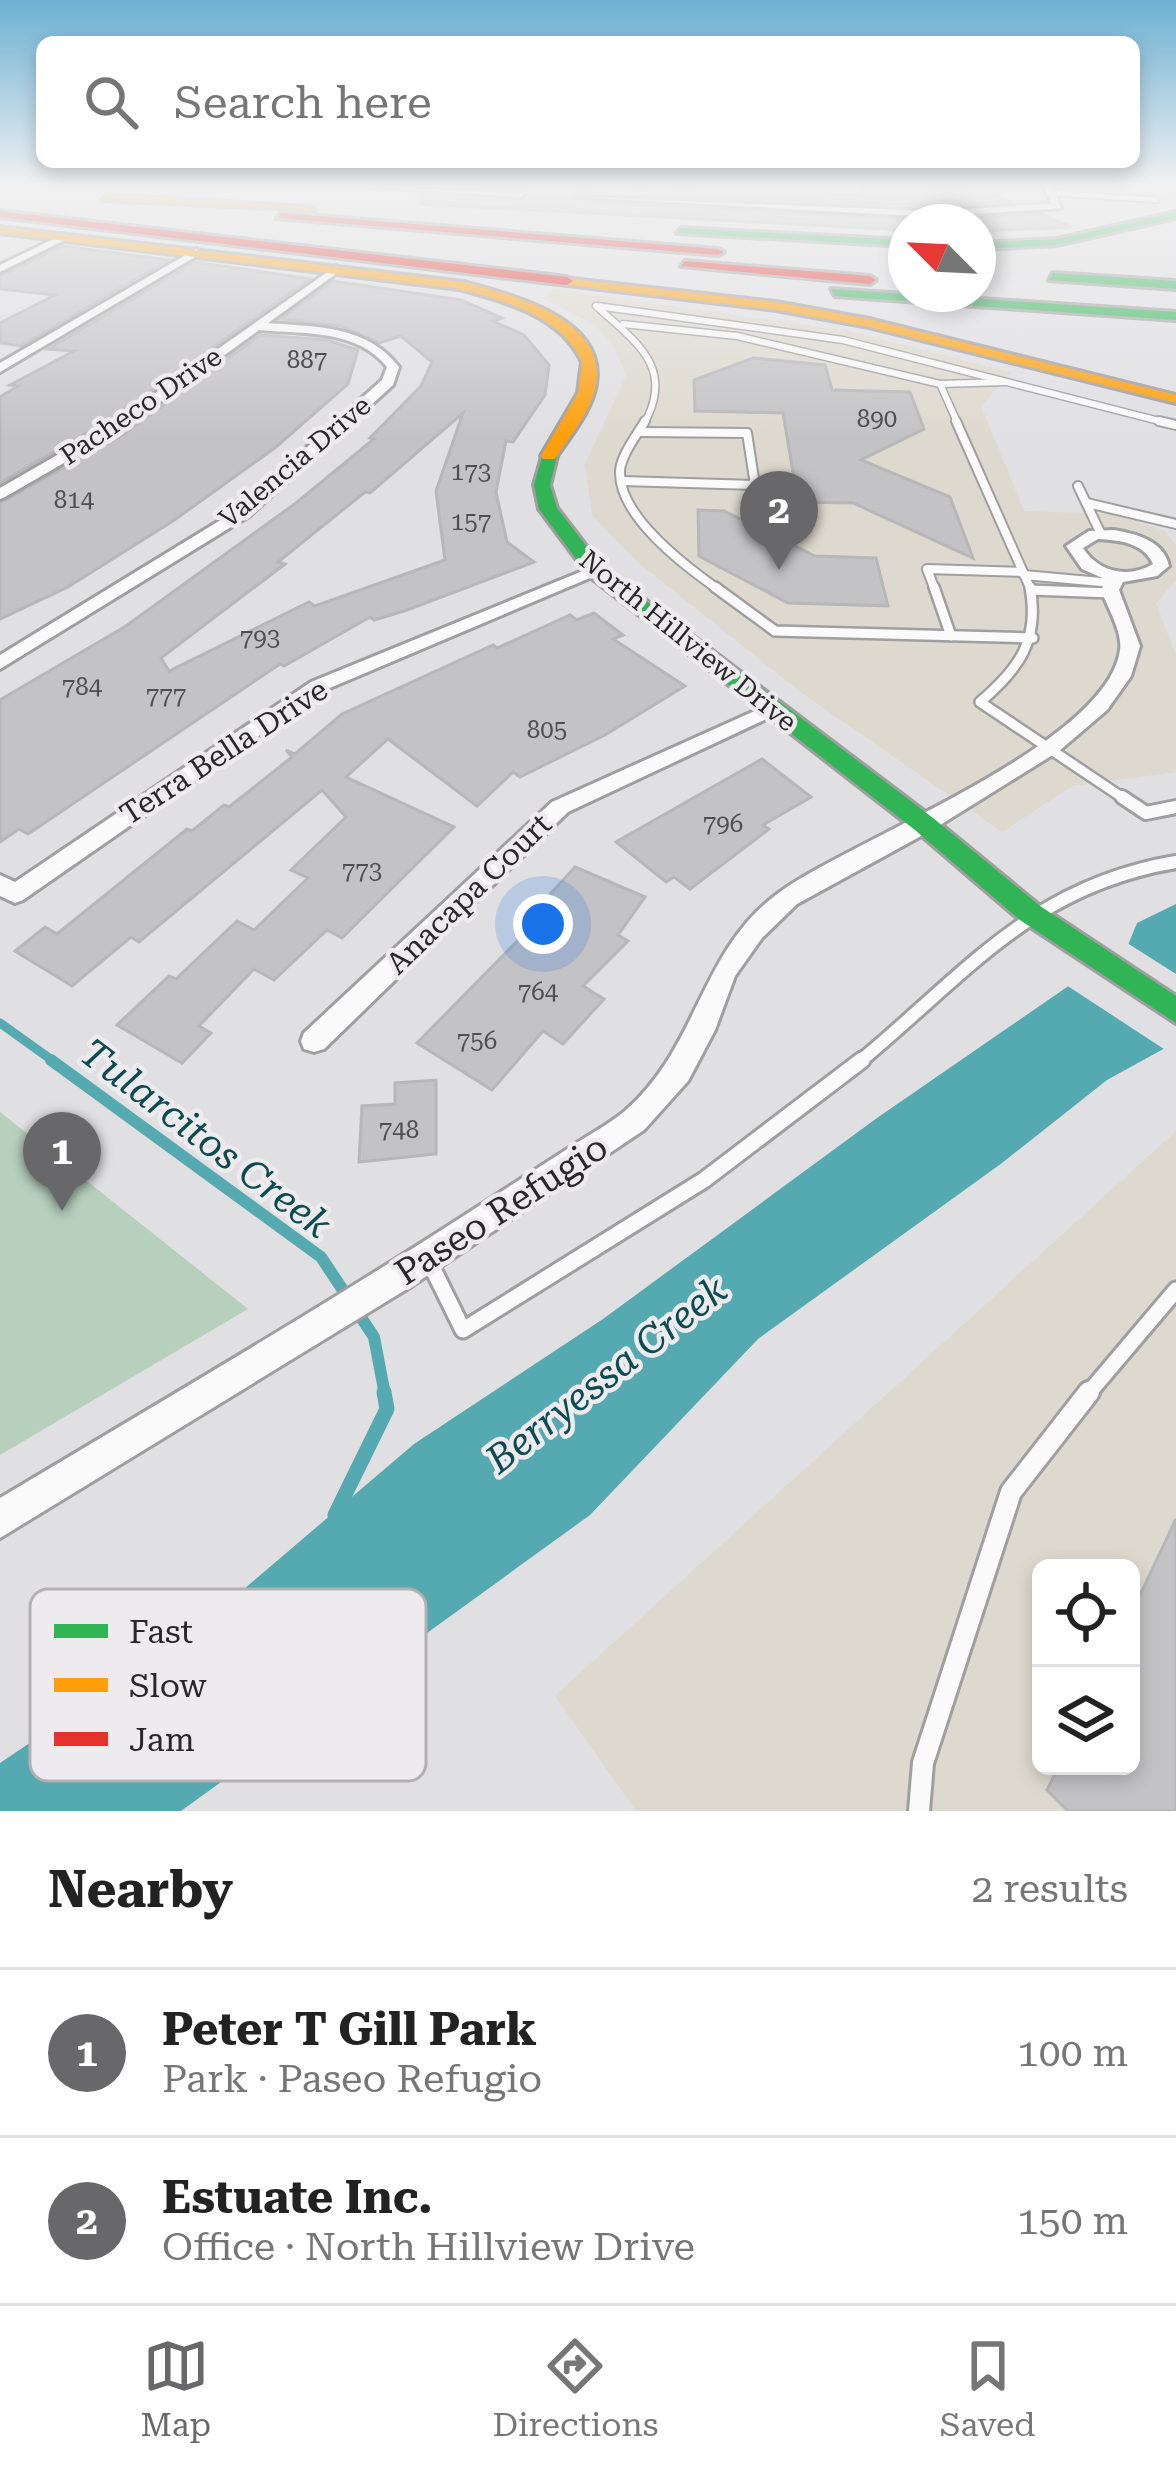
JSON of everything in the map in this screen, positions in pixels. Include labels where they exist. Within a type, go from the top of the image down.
[{"type":"main road","name":"North Hillview Drive","points":[[339,270],[495,293],[558,321],[577,338],[586,356],[587,396],[548,458],[542,486],[568,541],[596,572],[924,824],[1030,913],[1176,1011]]},
{"type":"main road","points":[[476,270],[776,306],[886,327],[1176,399]]},
{"type":"main road","points":[[591,270],[1176,316]]},
{"type":"main road","points":[[716,270],[888,284]]},
{"type":"main road","points":[[996,277],[1082,270]]},
{"type":"main road","points":[[996,278],[1176,285]]},
{"type":"main road","points":[[996,279],[1176,304]]},
{"type":"street","points":[[0,368],[166,270]]},
{"type":"street","name":"Pacheco Drive","points":[[0,494],[116,427],[335,270]]},
{"type":"street","name":"Valencia Drive","points":[[0,663],[243,513],[388,382],[393,367],[386,355],[361,340],[257,326]]},
{"type":"street","points":[[1100,534],[1135,539],[1168,560],[1146,576],[1114,584],[1074,553],[1077,540],[1100,534]]},
{"type":"street","name":"Terra Bella Drive","points":[[0,884],[15,894],[318,686],[596,572]]},
{"type":"street","name":"Paseo Refugio","points":[[0,1519],[427,1258],[634,1121],[678,1073],[733,958],[752,931],[789,898],[1052,746],[1100,706],[1121,676],[1131,646],[1114,584]]},
{"type":"street","name":"Anacapa Court","points":[[314,1041],[560,807],[770,710]]},
{"type":"lane","points":[[1033,638],[776,631],[677,560],[623,497],[620,466],[652,411],[656,380],[646,351],[622,324],[596,306],[789,330],[1176,425]]},
{"type":"lane","points":[[622,324],[737,336],[940,384],[1006,382]]},
{"type":"lane","points":[[940,384],[1031,590],[1036,627],[1022,664],[980,702],[1146,813],[1176,807]]},
{"type":"lane","points":[[622,482],[754,485],[747,434],[640,432]]},
{"type":"lane","points":[[1078,486],[1100,534]]},
{"type":"lane","points":[[1088,503],[1176,524]]},
{"type":"lane","points":[[951,636],[927,569],[1023,573],[1114,584]]},
{"type":"lane","points":[[1031,590],[1114,584]]},
{"type":"lane","points":[[427,1258],[463,1330],[705,1180],[897,1030],[990,943],[1030,913],[1104,878],[1176,862]]},
{"type":"lane","points":[[919,1811],[923,1763],[1011,1492],[1142,1325],[1176,1290]]},
{"type":"shaded area","points":[[551,289],[848,331],[1011,372],[981,406],[1024,511],[1111,514],[1165,531],[1176,545],[1176,581],[1156,603],[1176,656],[1176,772],[1072,786],[1002,832],[802,693],[640,564],[592,515],[585,464],[626,376],[615,347],[594,324],[544,299]]},
{"type":"shaded area","points":[[1176,1131],[1176,1811],[636,1811],[555,1696]]},
{"type":"green space","points":[[0,1112],[248,1309],[0,1455]]},
{"type":"water","name":"Berryessa Creek","points":[[1176,904],[1176,1042],[1107,1080],[1002,1163],[758,1339],[590,1515],[426,1634],[426,1589],[244,1589],[414,1444],[603,1319],[877,1118],[1128,945],[1137,923]]},
{"type":"water","points":[[30,1743],[30,1781],[222,1781],[181,1811],[0,1811],[0,1763]]},
{"type":"pier","points":[[1124,941],[1176,974],[1176,1049],[1170,1053],[1063,983]]},
{"type":"building","points":[[14,270],[152,270],[21,346],[0,343],[0,323],[55,295],[0,289],[0,276]]},
{"type":"building","points":[[182,270],[246,270],[310,279],[109,420],[0,483],[0,397],[18,386],[10,385],[74,351],[48,349]]},
{"type":"building","points":[[333,281],[461,300],[502,318],[493,321],[524,335],[549,365],[545,395],[513,442],[506,441],[496,492],[507,542],[534,562],[407,610],[374,620],[370,617],[284,666],[280,664],[28,834],[19,829],[0,842],[0,700],[126,626],[296,503],[374,439],[370,438],[421,386],[432,362],[401,336],[379,343],[340,326],[281,319]],"holes":[[[463,413],[436,491],[445,560],[315,606],[309,602],[169,671],[161,658],[285,564],[278,562],[365,492],[370,493]]]},
{"type":"building","points":[[260,335],[327,340],[358,350],[348,384],[276,447],[173,521],[68,587],[0,619],[0,503],[124,434]]},
{"type":"building","points":[[753,358],[825,365],[832,390],[910,392],[924,429],[861,460],[950,497],[973,558],[853,503],[798,502],[783,413],[695,411],[694,380]]},
{"type":"building","points":[[698,510],[724,511],[815,556],[876,558],[888,606],[788,603],[699,556]]},
{"type":"building","points":[[594,613],[623,635],[613,639],[685,686],[605,735],[520,777],[513,772],[477,806],[388,739],[346,777],[454,827],[342,938],[327,930],[274,980],[254,969],[199,1026],[211,1033],[182,1063],[117,1025],[169,976],[176,979],[237,921],[254,930],[308,878],[291,870],[346,817],[322,790],[139,942],[131,937],[72,986],[15,951],[45,927],[57,934],[187,829],[192,831],[224,805],[229,807],[292,757],[286,750],[295,754],[342,714],[493,645],[497,648],[570,615],[577,620]]},
{"type":"building","points":[[762,759],[811,797],[763,825],[769,829],[690,889],[674,877],[666,882],[616,842]]},
{"type":"building","points":[[575,867],[645,897],[618,935],[628,941],[583,986],[604,999],[563,1044],[543,1031],[492,1090],[417,1043],[538,920],[530,916]]},
{"type":"building","points":[[436,1080],[436,1154],[359,1162],[362,1106],[395,1104],[395,1083]]},
{"type":"building","points":[[1176,1519],[1176,1811],[1068,1811],[1047,1790],[1054,1775],[1140,1775],[1140,1595]]},
{"type":"waterway","name":"Tularcitos Creek","points":[[0,1023],[56,1063]]},
{"type":"waterway","name":"Tularcitos Creek","points":[[51,1060],[321,1257],[374,1337],[385,1395]]},
{"type":"waterway","name":"Tularcitos Creek","points":[[335,1515],[387,1409],[384,1392]]},
{"type":"traffic: fast","points":[[1053,277],[1176,285]]},
{"type":"traffic: fast","points":[[835,292],[1176,316]]},
{"type":"traffic: fast","points":[[549,456],[542,485],[548,509],[596,572],[924,824],[1030,913],[1176,1011]]},
{"type":"traffic: slow","points":[[330,270],[460,285],[523,305],[565,329],[581,344],[589,362],[589,383],[549,456]]},
{"type":"traffic: slow","points":[[567,281],[776,306],[869,323],[1176,399]]},
{"type":"traffic: jam","points":[[470,270],[567,281]]},
{"type":"traffic: jam","points":[[749,270],[870,280]]},
{"type":"place","name":"Estuate Inc.","points":[[779,570]]},
{"type":"place","name":"Peter T Gill Park","points":[[62,1211]]}]
